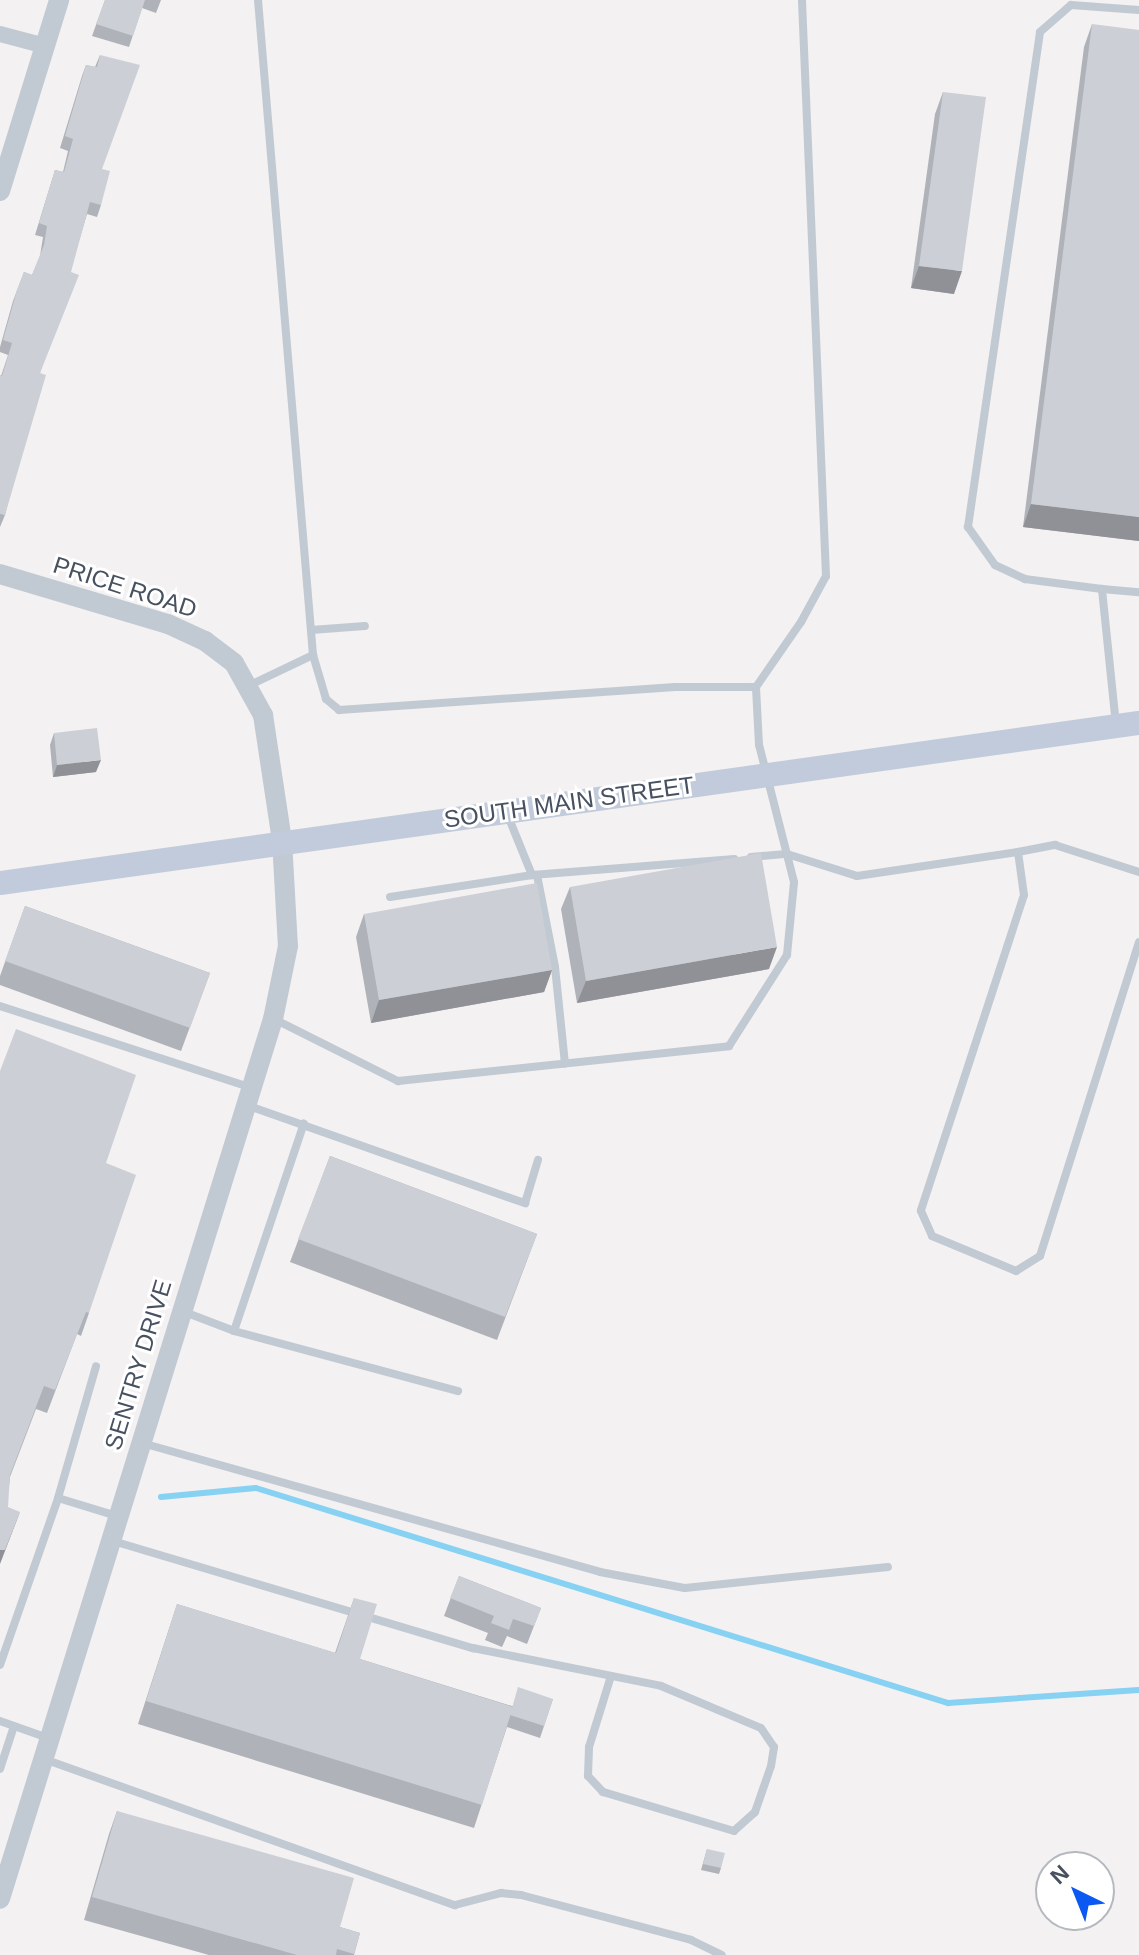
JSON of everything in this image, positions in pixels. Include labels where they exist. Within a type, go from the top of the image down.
[{"type":"main road","name":"SOUTH MAIN STREET","points":[[0,883],[282,840],[506,812],[1128,724]]},
{"type":"street","points":[[0,191],[59,0]]},
{"type":"street","points":[[0,34],[45,46]]},
{"type":"street","name":"PRICE ROAD","points":[[0,574],[168,624],[205,641],[234,663],[250,685],[263,715],[282,840]]},
{"type":"street","name":"SENTRY DRIVE","points":[[0,1899],[273,1019],[288,946],[282,840]]},
{"type":"lane","points":[[258,0],[313,655],[326,699],[339,710],[675,687],[756,687]]},
{"type":"lane","points":[[273,1019],[398,1081],[729,1046],[787,955],[794,882],[767,776],[756,687],[801,622],[826,576],[802,0]]},
{"type":"lane","points":[[1139,10],[1071,5],[1040,32],[968,527],[995,565],[1025,579],[1139,592]]},
{"type":"lane","points":[[1102,589],[1128,724]]},
{"type":"lane","points":[[311,630],[365,626]]},
{"type":"lane","points":[[250,685],[313,655]]},
{"type":"lane","points":[[506,812],[534,875],[555,967],[565,1063]]},
{"type":"lane","points":[[390,897],[534,875],[787,854],[857,876],[1055,845],[1139,872]]},
{"type":"lane","points":[[1018,852],[1024,895],[921,1211],[932,1236],[1016,1271],[1040,1256],[1139,942]]},
{"type":"lane","points":[[0,1006],[247,1096],[304,1123],[525,1203],[538,1160]]},
{"type":"lane","points":[[234,1331],[304,1123]]},
{"type":"lane","points":[[182,1311],[234,1331],[458,1391]]},
{"type":"lane","points":[[0,1665],[58,1498],[96,1366]]},
{"type":"lane","points":[[142,1443],[311,1487],[600,1572],[685,1588],[888,1567]]},
{"type":"lane","points":[[58,1498],[119,1517]]},
{"type":"lane","points":[[113,1541],[473,1648],[661,1686],[761,1728],[774,1747],[771,1766],[755,1812],[734,1831],[603,1792],[588,1776],[589,1747],[611,1676]]},
{"type":"lane","points":[[0,1721],[48,1738]]},
{"type":"lane","points":[[0,1769],[14,1726]]},
{"type":"lane","points":[[43,1759],[455,1905],[501,1893],[521,1895],[691,1940],[722,1955]]},
{"type":"building","points":[[105,0],[145,0],[133,36],[96,24]]},
{"type":"building","points":[[1092,24],[1139,30],[1139,517],[1031,504]]},
{"type":"building","points":[[100,55],[140,65],[102,169],[110,171],[101,205],[90,202],[71,272],[79,275],[40,373],[46,375],[5,515],[0,514],[0,375],[12,343],[3,340],[24,272],[32,275],[44,245],[47,226],[39,223],[55,170],[64,172],[73,139],[65,136],[86,65],[97,67]]},
{"type":"building","points":[[943,92],[986,97],[962,271],[919,266]]},
{"type":"building","points":[[97,728],[101,760],[57,765],[54,733]]},
{"type":"building","points":[[761,853],[777,947],[586,981],[570,887]]},
{"type":"building","points":[[537,883],[552,970],[379,1000],[364,914]]},
{"type":"building","points":[[25,906],[210,973],[190,1028],[5,961]]},
{"type":"building","points":[[16,1029],[136,1075],[106,1163],[136,1175],[89,1313],[86,1312],[55,1390],[44,1386],[10,1475],[8,1507],[20,1512],[5,1550],[0,1550],[0,1071]]},
{"type":"building","points":[[330,1156],[537,1234],[505,1317],[298,1239]]},
{"type":"building","points":[[459,1576],[541,1608],[534,1626],[513,1619],[509,1630],[491,1623],[494,1616],[450,1598]]},
{"type":"building","points":[[354,1598],[377,1604],[360,1659],[513,1707],[482,1805],[146,1701],[177,1604],[336,1653]]},
{"type":"building","points":[[518,1687],[553,1699],[544,1726],[510,1715]]},
{"type":"building","points":[[117,1811],[354,1878],[340,1927],[360,1933],[354,1954],[337,1949],[336,1955],[297,1955],[92,1897]]},
{"type":"building","points":[[707,1849],[725,1853],[721,1868],[703,1864]]},
{"type":"waterway","points":[[161,1497],[256,1488],[948,1703],[1139,1690]]}]
